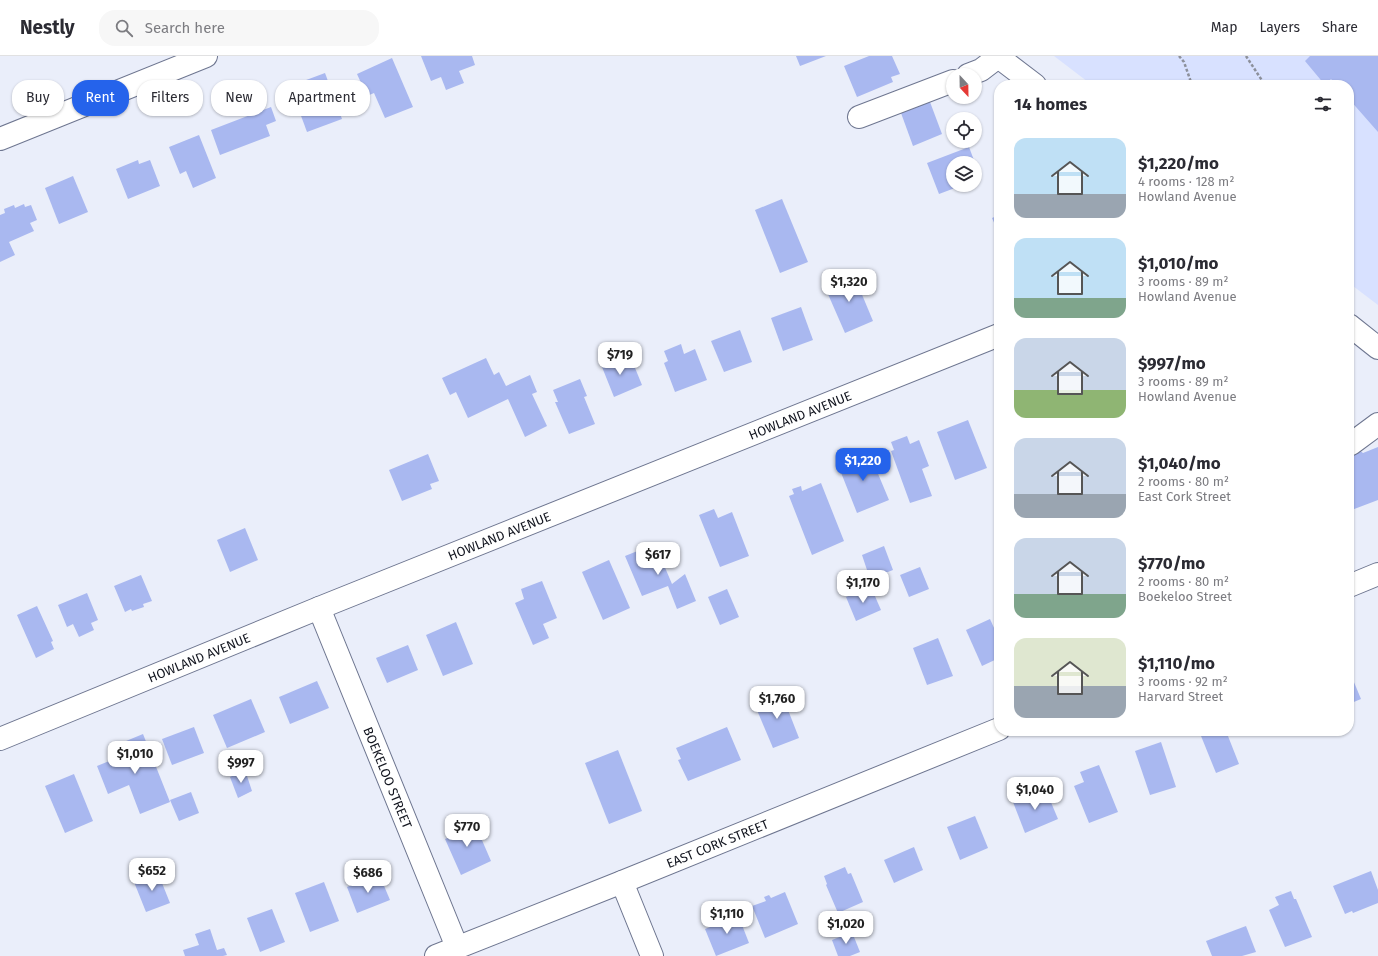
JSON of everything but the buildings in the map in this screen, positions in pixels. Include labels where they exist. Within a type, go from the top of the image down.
[{"type":"street","points":[[0,139],[206,56]]},
{"type":"street","points":[[982,69],[998,57],[1028,80]]},
{"type":"street","points":[[859,118],[946,84]]},
{"type":"street","points":[[1354,329],[1378,348]]},
{"type":"street","name":"HOWLAND AVENUE","points":[[0,739],[319,608],[994,337]]},
{"type":"street","points":[[1354,442],[1378,424]]},
{"type":"street","points":[[1354,585],[1376,582]]},
{"type":"street","name":"BOEKELOO STREET","points":[[319,608],[457,947]]},
{"type":"street","name":"EAST CORK STREET","points":[[436,956],[994,731]]},
{"type":"street","points":[[622,882],[652,956]]},
{"type":"path","points":[[1179,56],[1184,62],[1190,80]]},
{"type":"path","points":[[1246,56],[1262,80]]},
{"type":"shaded area","points":[[1054,56],[1378,56],[1378,305],[1354,287],[1354,80],[1085,80]]}]
